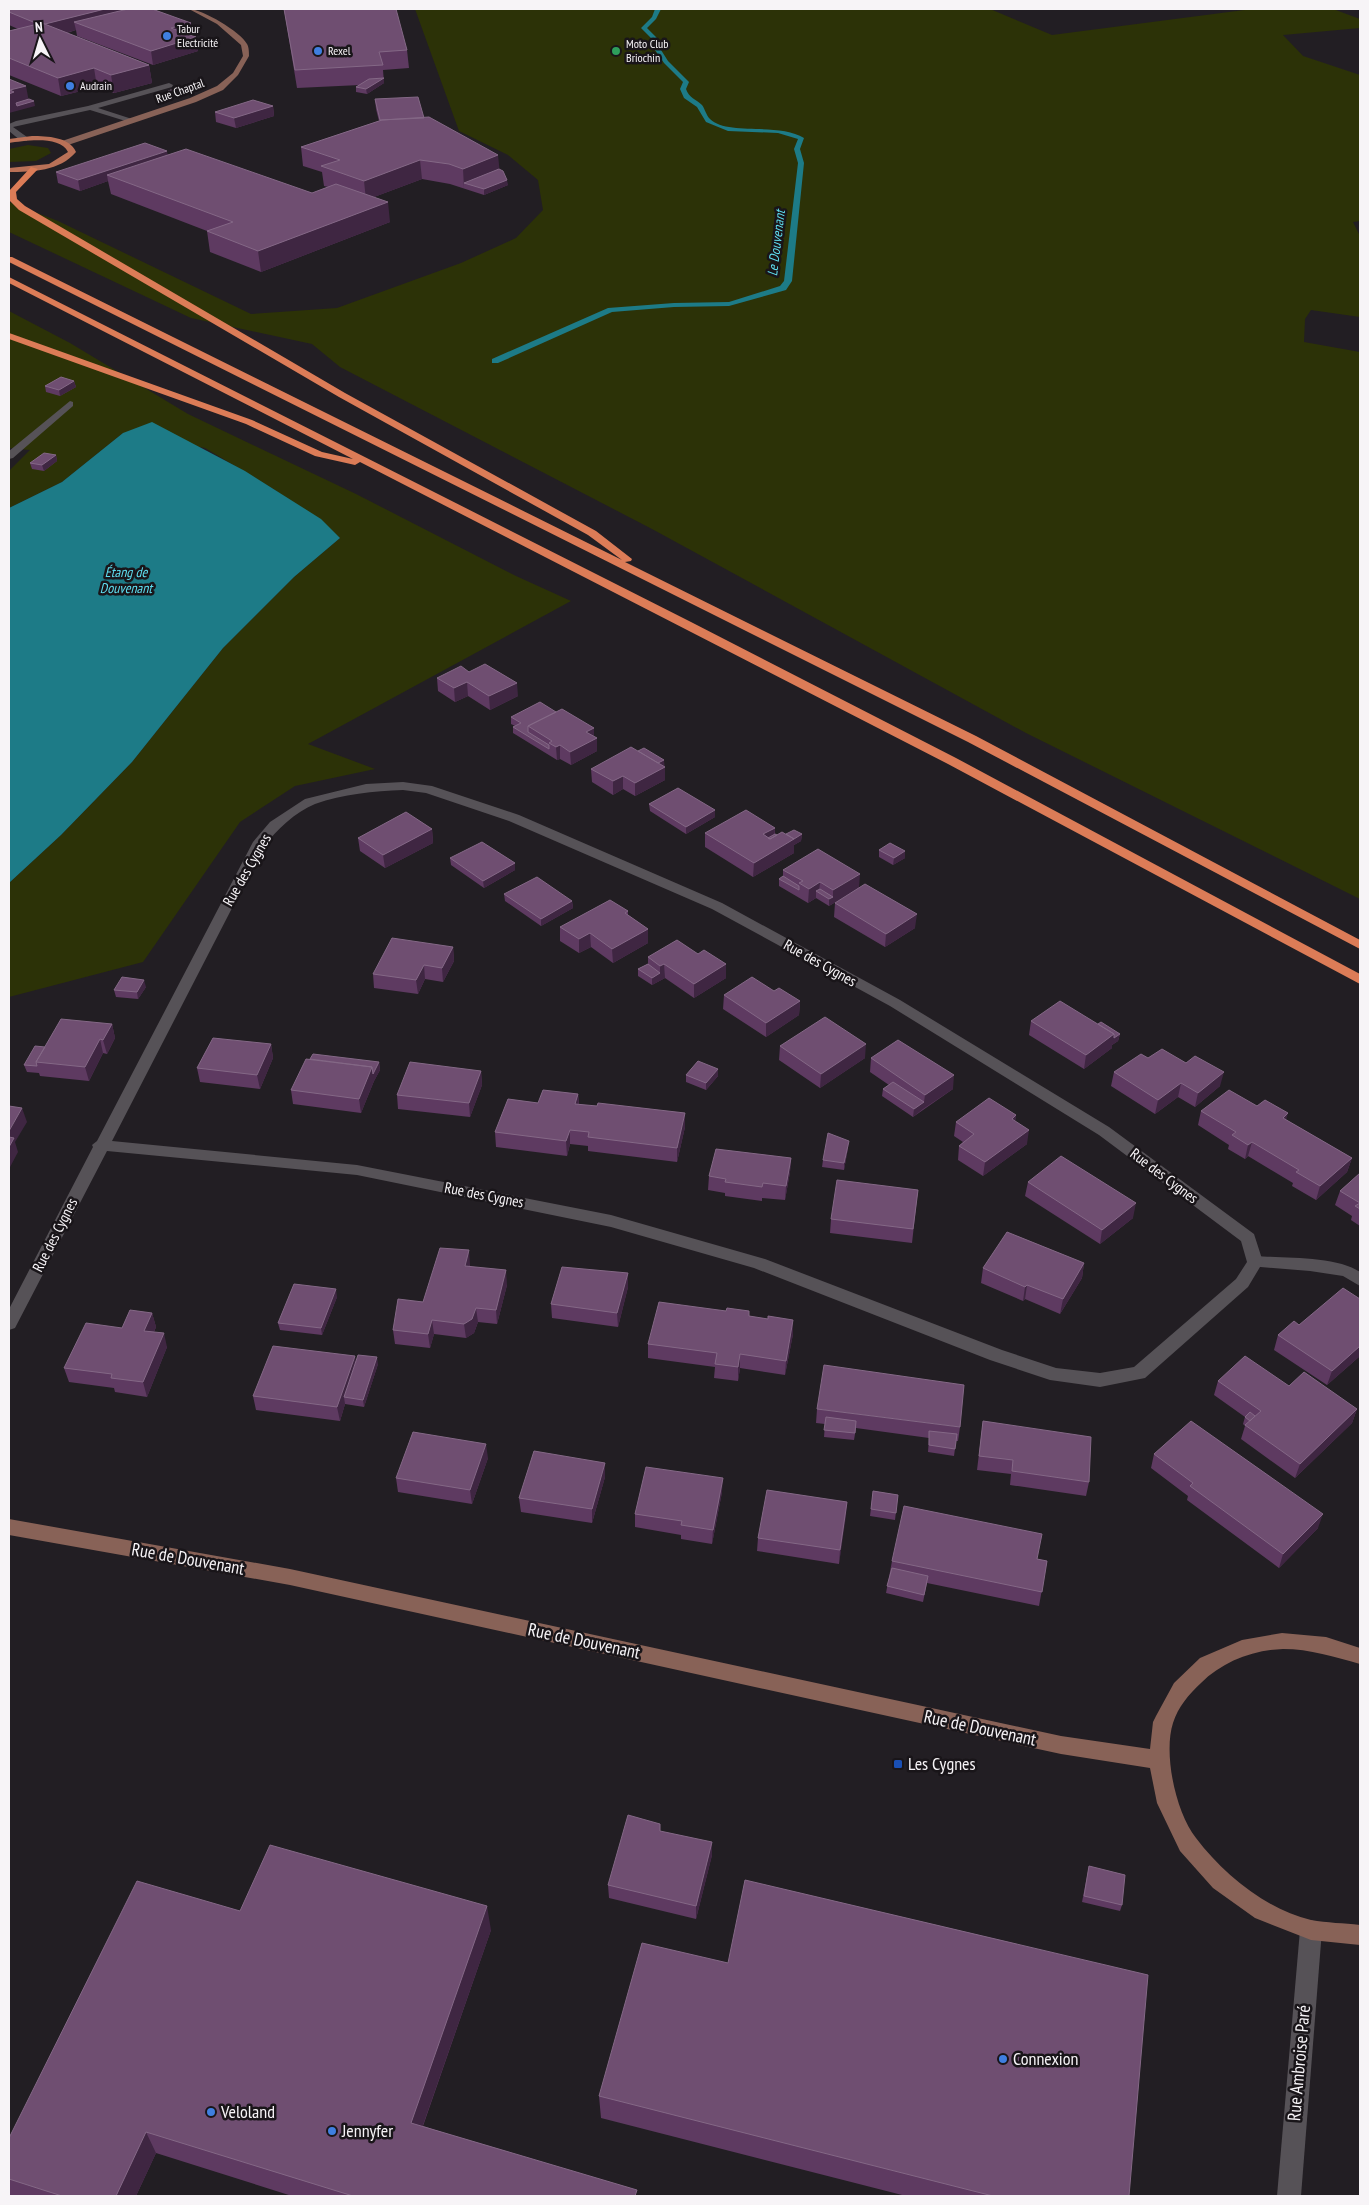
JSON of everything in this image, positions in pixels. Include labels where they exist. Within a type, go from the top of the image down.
[{"type":"highway","points":[[34,168],[12,192],[13,200],[22,208],[342,395],[592,533],[660,583]]},
{"type":"highway","points":[[9,259],[972,739],[1360,945]]},
{"type":"highway","points":[[9,280],[943,756],[1360,980]]},
{"type":"highway","points":[[9,336],[249,422],[319,454],[377,467]]},
{"type":"main road","name":"Rue Chaptal","points":[[65,143],[193,100],[220,88],[236,74],[246,56],[244,44],[219,23],[192,9]]},
{"type":"main road","points":[[9,141],[24,138],[47,139],[65,143],[72,152],[68,157],[54,164],[9,170]]},
{"type":"main road","name":"Rue de Douvenant","points":[[9,1527],[290,1577],[1061,1745],[1159,1760]]},
{"type":"main road","points":[[1360,1656],[1326,1645],[1282,1641],[1242,1648],[1207,1664],[1181,1689],[1163,1722],[1159,1760],[1167,1803],[1188,1844],[1220,1881],[1263,1911],[1311,1930],[1360,1935]]},
{"type":"street","points":[[24,138],[9,127],[21,121],[62,115],[169,85]]},
{"type":"street","points":[[90,108],[129,120]]},
{"type":"street","points":[[9,456],[70,404]]},
{"type":"street","name":"Rue des Cygnes","points":[[9,1324],[100,1145],[258,845],[275,825],[309,802],[366,788],[404,786],[428,789],[514,818],[717,906],[895,1003],[1104,1131],[1248,1238],[1255,1262],[1242,1283],[1139,1372],[1100,1380],[1056,1375],[996,1355],[759,1263],[611,1221],[357,1170],[100,1145]]},
{"type":"street","points":[[1255,1262],[1310,1265],[1347,1271],[1360,1280]]},
{"type":"street","name":"Rue Ambroise Paré","points":[[1288,2196],[1311,1930]]},
{"type":"green space","points":[[415,9],[990,9],[1052,35],[1252,9],[1333,9],[1360,19],[1360,28],[1283,35],[1303,56],[1360,75],[1360,221],[1353,222],[1360,236],[1360,317],[1311,310],[1305,319],[1304,342],[1360,352],[1360,899],[1026,733],[652,529],[340,367],[312,344],[191,318],[9,232],[9,202],[58,221],[251,314],[337,308],[461,263],[516,238],[543,210],[538,180],[508,155],[459,131]]},
{"type":"green space","points":[[28,145],[48,148],[51,153],[36,161],[9,162],[9,149]]},
{"type":"green space","points":[[9,311],[70,343],[188,414],[356,494],[516,576],[571,601],[308,744],[375,769],[295,786],[240,822],[143,962],[9,997],[9,883],[61,835],[132,762],[223,648],[294,577],[340,538],[275,490],[205,448],[123,433],[62,482],[9,508],[9,471],[30,450],[9,448]]},
{"type":"water","name":"Étang de Douvenant","points":[[152,422],[245,471],[321,519],[340,538],[294,577],[223,648],[132,762],[61,835],[9,883],[9,508],[62,482],[123,433]]},
{"type":"building","points":[[9,9],[105,9],[45,24],[38,24],[9,12]]},
{"type":"building","points":[[128,9],[152,9],[191,23],[171,28],[196,37],[151,51],[74,22]]},
{"type":"building","points":[[284,9],[396,9],[407,50],[379,52],[383,65],[295,70]]},
{"type":"building","points":[[42,23],[149,65],[111,75],[94,68],[58,78],[9,58],[9,31]]},
{"type":"building","points":[[384,78],[366,89],[356,87],[369,79]]},
{"type":"building","points":[[9,79],[26,86],[10,90],[14,92],[9,94]]},
{"type":"building","points":[[174,89],[180,90],[168,91]]},
{"type":"building","points":[[418,97],[424,118],[380,120],[375,99]]},
{"type":"building","points":[[29,99],[34,101],[17,106],[16,103]]},
{"type":"building","points":[[253,100],[273,106],[234,118],[215,112]]},
{"type":"building","points":[[429,117],[498,155],[463,169],[449,164],[420,160],[364,181],[321,166],[340,160],[301,147],[382,120]]},
{"type":"building","points":[[145,143],[167,151],[78,180],[56,172]]},
{"type":"building","points":[[186,149],[312,193],[336,184],[388,202],[258,251],[207,231],[233,222],[107,175]]},
{"type":"building","points":[[499,169],[503,171],[507,180],[484,189],[464,183]]},
{"type":"building","points":[[61,377],[74,381],[59,390],[45,386]]},
{"type":"building","points":[[44,453],[56,455],[42,465],[30,463]]},
{"type":"building","points":[[485,664],[517,683],[489,696],[467,682],[454,688],[437,678],[461,666],[469,672]]},
{"type":"building","points":[[540,702],[556,712],[528,726],[528,732],[549,745],[549,749],[513,727],[521,723],[511,717]]},
{"type":"building","points":[[562,709],[594,728],[586,732],[597,738],[570,752],[560,745],[556,747],[549,743],[552,741],[528,726]]},
{"type":"building","points":[[631,747],[665,767],[635,783],[623,776],[613,781],[591,769]]},
{"type":"building","points":[[644,748],[664,760],[658,763],[638,751]]},
{"type":"building","points":[[678,788],[715,810],[686,827],[649,804]]},
{"type":"building","points":[[746,810],[775,828],[763,834],[770,839],[782,832],[794,839],[754,863],[705,833]]},
{"type":"building","points":[[406,812],[432,829],[383,855],[358,838]]},
{"type":"building","points":[[794,830],[802,834],[794,839],[786,834]]},
{"type":"building","points":[[482,842],[515,863],[483,881],[450,858]]},
{"type":"building","points":[[890,843],[905,851],[894,858],[879,850]]},
{"type":"building","points":[[818,849],[860,874],[833,890],[820,882],[809,889],[799,883],[803,881],[783,870]]},
{"type":"building","points":[[783,876],[799,886],[799,890],[779,879]]},
{"type":"building","points":[[537,877],[572,901],[541,919],[504,894]]},
{"type":"building","points":[[865,884],[917,914],[886,934],[835,903]]},
{"type":"building","points":[[820,889],[833,897],[829,899],[816,891]]},
{"type":"building","points":[[610,900],[628,911],[625,913],[648,929],[612,949],[590,933],[579,939],[560,927]]},
{"type":"building","points":[[392,938],[453,947],[442,968],[424,965],[416,980],[373,974]]},
{"type":"building","points":[[677,940],[698,954],[704,950],[726,964],[694,984],[664,964],[660,966],[648,957]]},
{"type":"building","points":[[648,964],[660,973],[652,978],[638,969]]},
{"type":"building","points":[[122,977],[144,980],[137,992],[114,990]]},
{"type":"building","points":[[752,977],[774,991],[779,988],[800,1001],[766,1023],[724,995]]},
{"type":"building","points":[[1060,1001],[1114,1034],[1086,1055],[1031,1021]]},
{"type":"building","points":[[825,1017],[866,1044],[821,1074],[780,1046]]},
{"type":"building","points":[[61,1019],[112,1024],[103,1040],[100,1039],[85,1067],[36,1062]]},
{"type":"building","points":[[1101,1022],[1120,1034],[1114,1038],[1114,1034],[1098,1024]]},
{"type":"building","points":[[213,1038],[271,1044],[257,1075],[197,1068]]},
{"type":"building","points":[[898,1040],[954,1075],[925,1095],[871,1058]]},
{"type":"building","points":[[35,1046],[45,1047],[36,1062],[37,1066],[24,1065]]},
{"type":"building","points":[[1162,1049],[1186,1063],[1195,1056],[1224,1072],[1198,1093],[1181,1083],[1158,1100],[1114,1072],[1141,1054],[1148,1058]]},
{"type":"building","points":[[313,1054],[379,1062],[373,1074],[372,1067],[310,1059]]},
{"type":"building","points":[[306,1059],[372,1067],[359,1099],[291,1090]]},
{"type":"building","points":[[698,1061],[718,1069],[706,1083],[686,1075]]},
{"type":"building","points":[[410,1062],[481,1071],[469,1103],[397,1095]]},
{"type":"building","points":[[893,1082],[924,1102],[914,1109],[883,1089]]},
{"type":"building","points":[[543,1090],[578,1094],[575,1104],[597,1106],[598,1103],[685,1113],[677,1148],[588,1137],[589,1132],[570,1130],[566,1141],[495,1132],[508,1099],[538,1103]]},
{"type":"building","points":[[1229,1090],[1257,1106],[1265,1100],[1288,1113],[1283,1118],[1352,1158],[1320,1186],[1296,1172],[1299,1170],[1252,1142],[1248,1145],[1232,1135],[1236,1132],[1201,1111]]},
{"type":"building","points":[[989,1098],[1016,1115],[1012,1119],[1029,1130],[985,1162],[959,1146],[974,1134],[956,1122]]},
{"type":"building","points":[[9,1106],[22,1108],[9,1131]]},
{"type":"building","points":[[828,1133],[849,1141],[844,1163],[823,1160]]},
{"type":"building","points":[[9,1137],[14,1138],[9,1147]]},
{"type":"building","points":[[716,1149],[791,1158],[786,1186],[763,1183],[762,1187],[725,1182],[726,1179],[709,1176]]},
{"type":"building","points":[[1061,1156],[1136,1203],[1102,1230],[1028,1182]]},
{"type":"building","points":[[1360,1173],[1360,1203],[1340,1191]]},
{"type":"building","points":[[837,1180],[918,1190],[913,1229],[831,1219]]},
{"type":"building","points":[[1007,1232],[1084,1263],[1063,1299],[1027,1285],[1025,1287],[983,1268]]},
{"type":"building","points":[[440,1248],[469,1250],[465,1266],[506,1270],[496,1310],[476,1308],[472,1319],[464,1324],[432,1320],[428,1334],[393,1330],[398,1299],[423,1302]]},
{"type":"building","points":[[562,1267],[628,1273],[617,1313],[551,1304]]},
{"type":"building","points":[[294,1284],[336,1289],[321,1328],[278,1323]]},
{"type":"building","points":[[1343,1288],[1360,1299],[1360,1346],[1332,1371],[1278,1335],[1294,1321],[1299,1325]]},
{"type":"building","points":[[659,1302],[726,1311],[727,1308],[749,1311],[749,1316],[768,1319],[768,1316],[793,1320],[786,1361],[740,1354],[738,1367],[715,1364],[717,1353],[648,1344]]},
{"type":"building","points":[[130,1310],[152,1313],[144,1331],[164,1333],[143,1382],[111,1378],[112,1374],[64,1368],[86,1323],[122,1328]]},
{"type":"building","points":[[273,1346],[355,1356],[337,1407],[253,1396]]},
{"type":"building","points":[[358,1355],[377,1357],[363,1400],[344,1397]]},
{"type":"building","points":[[1245,1356],[1289,1386],[1304,1372],[1357,1409],[1300,1464],[1245,1425],[1261,1411],[1218,1381]]},
{"type":"building","points":[[824,1365],[964,1385],[960,1427],[817,1409]]},
{"type":"building","points":[[1250,1412],[1255,1416],[1250,1421],[1245,1417]]},
{"type":"building","points":[[826,1417],[856,1421],[855,1433],[824,1430]]},
{"type":"building","points":[[983,1421],[1091,1437],[1089,1482],[1012,1471],[1013,1460],[979,1456]]},
{"type":"building","points":[[1191,1421],[1323,1514],[1283,1554],[1190,1486],[1193,1483],[1154,1454]]},
{"type":"building","points":[[929,1431],[957,1434],[955,1449],[929,1445]]},
{"type":"building","points":[[413,1432],[486,1444],[470,1490],[396,1478]]},
{"type":"building","points":[[534,1451],[605,1463],[592,1509],[519,1498]]},
{"type":"building","points":[[646,1467],[723,1478],[713,1530],[681,1525],[682,1521],[635,1514]]},
{"type":"building","points":[[767,1490],[847,1502],[840,1550],[758,1538]]},
{"type":"building","points":[[873,1491],[898,1495],[896,1513],[871,1509]]},
{"type":"building","points":[[904,1506],[1042,1534],[1037,1559],[1047,1561],[1042,1592],[892,1561]]},
{"type":"building","points":[[892,1568],[928,1576],[924,1595],[887,1586]]},
{"type":"building","points":[[628,1815],[660,1824],[660,1831],[712,1842],[696,1906],[608,1885]]},
{"type":"building","points":[[270,1845],[487,1906],[411,2123],[637,2190],[635,2196],[353,2196],[146,2132],[116,2196],[62,2196],[9,2179],[9,2138],[137,1881],[240,1911]]},
{"type":"building","points":[[1089,1866],[1125,1875],[1122,1905],[1084,1896]]},
{"type":"building","points":[[745,1880],[1148,1975],[1129,2196],[993,2196],[599,2096],[642,1943],[728,1963]]},
{"type":"waterway","name":"Le Douvenant","points":[[495,361],[611,310],[674,305],[729,304],[783,288],[788,281],[801,163],[797,149],[801,138],[779,131],[728,129],[708,121],[699,106],[686,97],[683,89],[686,82],[666,62],[658,50],[657,41],[644,28],[654,18],[658,9]]},
{"type":"place","name":"Tabur Electricité","points":[[167,36]]},
{"type":"place","name":"Rexel","points":[[318,51]]},
{"type":"place","name":"Moto Club Briochin","points":[[616,51]]},
{"type":"place","name":"Audrain","points":[[70,86]]},
{"type":"place","name":"Les Cygnes","points":[[898,1764]]},
{"type":"place","name":"Connexion","points":[[1003,2059]]},
{"type":"place","name":"Veloland","points":[[211,2112]]},
{"type":"place","name":"Jennyfer","points":[[332,2131]]}]
